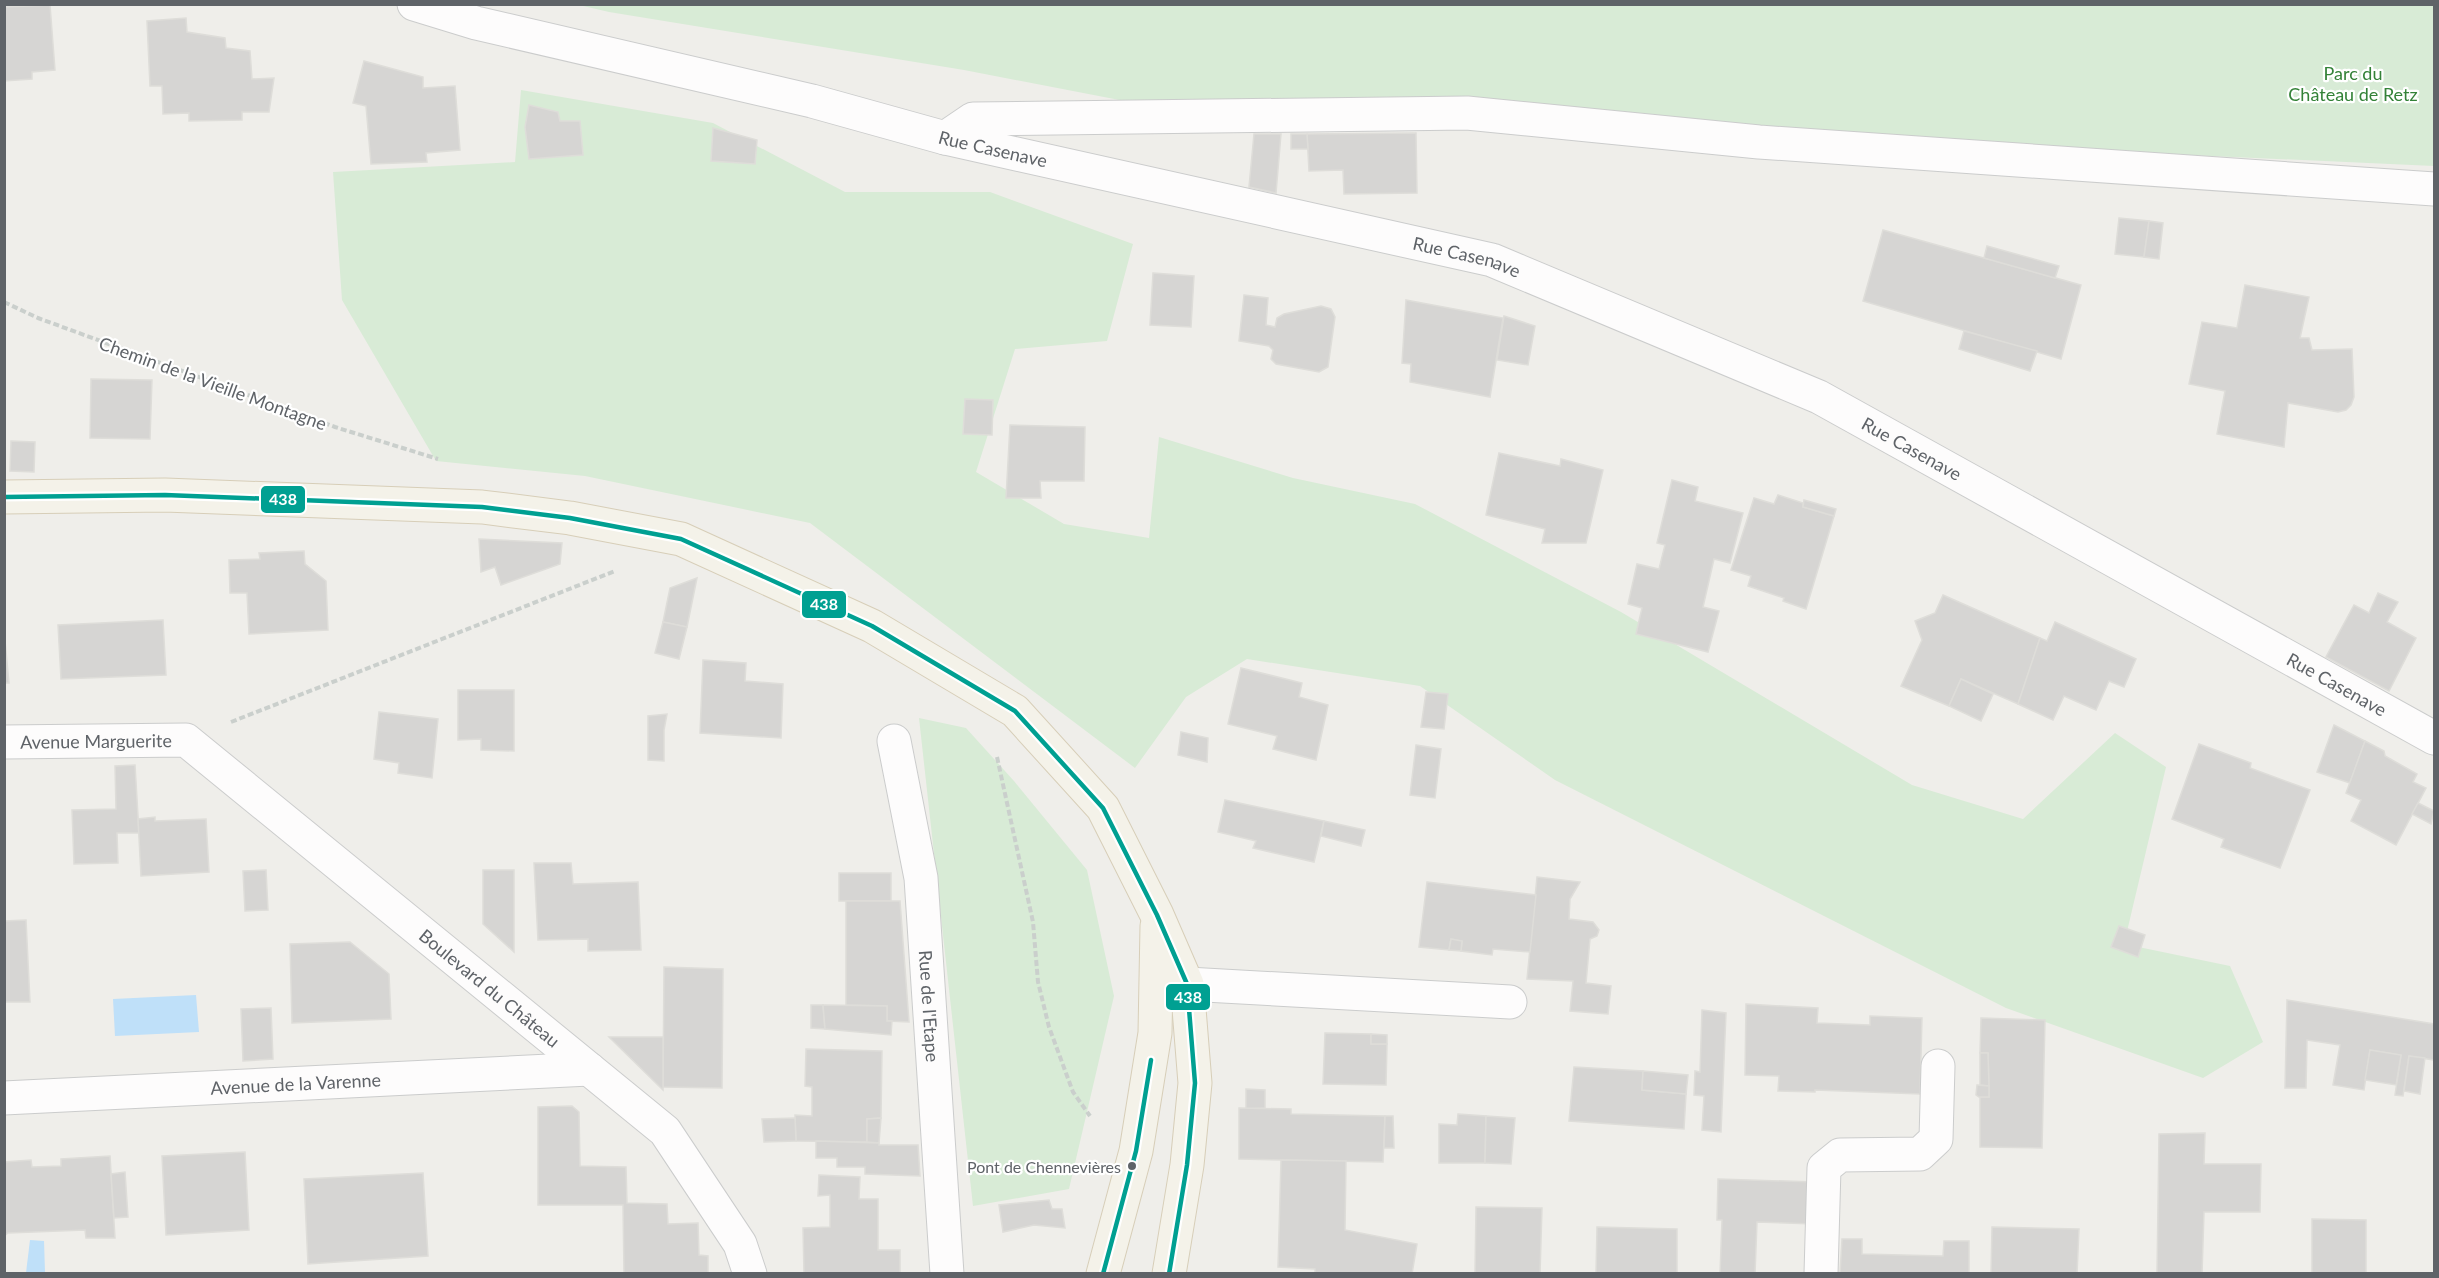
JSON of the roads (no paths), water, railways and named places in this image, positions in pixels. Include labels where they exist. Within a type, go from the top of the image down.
[{"type":"main road","points":[[4,497],[165,495],[482,507],[570,518],[681,539],[872,626],[1015,711],[1103,808],[1157,915],[1187,984],[1195,1083],[1187,1165],[1169,1274]]},
{"type":"main road","points":[[1103,1274],[1136,1151],[1155,1033],[1157,915]]},
{"type":"street","name":"Rue Casenave","points":[[414,4],[476,23],[812,101],[945,138],[1492,260],[1820,397],[2434,738]]},
{"type":"street","points":[[945,138],[973,119],[1467,113],[1759,142],[2434,189]]},
{"type":"street","name":"Avenue Marguerite","points":[[4,742],[186,740]]},
{"type":"street","name":"Boulevard du Château","points":[[186,740],[665,1131],[740,1244],[750,1274]]},
{"type":"street","name":"Rue de l'Etape","points":[[894,741],[921,878],[946,1274]]},
{"type":"street","points":[[1187,984],[1510,1002]]},
{"type":"street","points":[[1821,1274],[1824,1167],[1840,1155],[1920,1154],[1936,1139],[1938,1066]]},
{"type":"street","name":"Avenue de la Varenne","points":[[4,1098],[589,1069]]},
{"type":"water","points":[[196,995],[199,1032],[115,1036],[113,999]]},
{"type":"water","points":[[30,1240],[44,1241],[45,1273],[26,1273]]},
{"type":"place","name":"Pont de Chennevières","points":[[1132,1166]]},
{"type":"park label","name":"Parc du Château de Retz","points":[[2353,83]]}]
